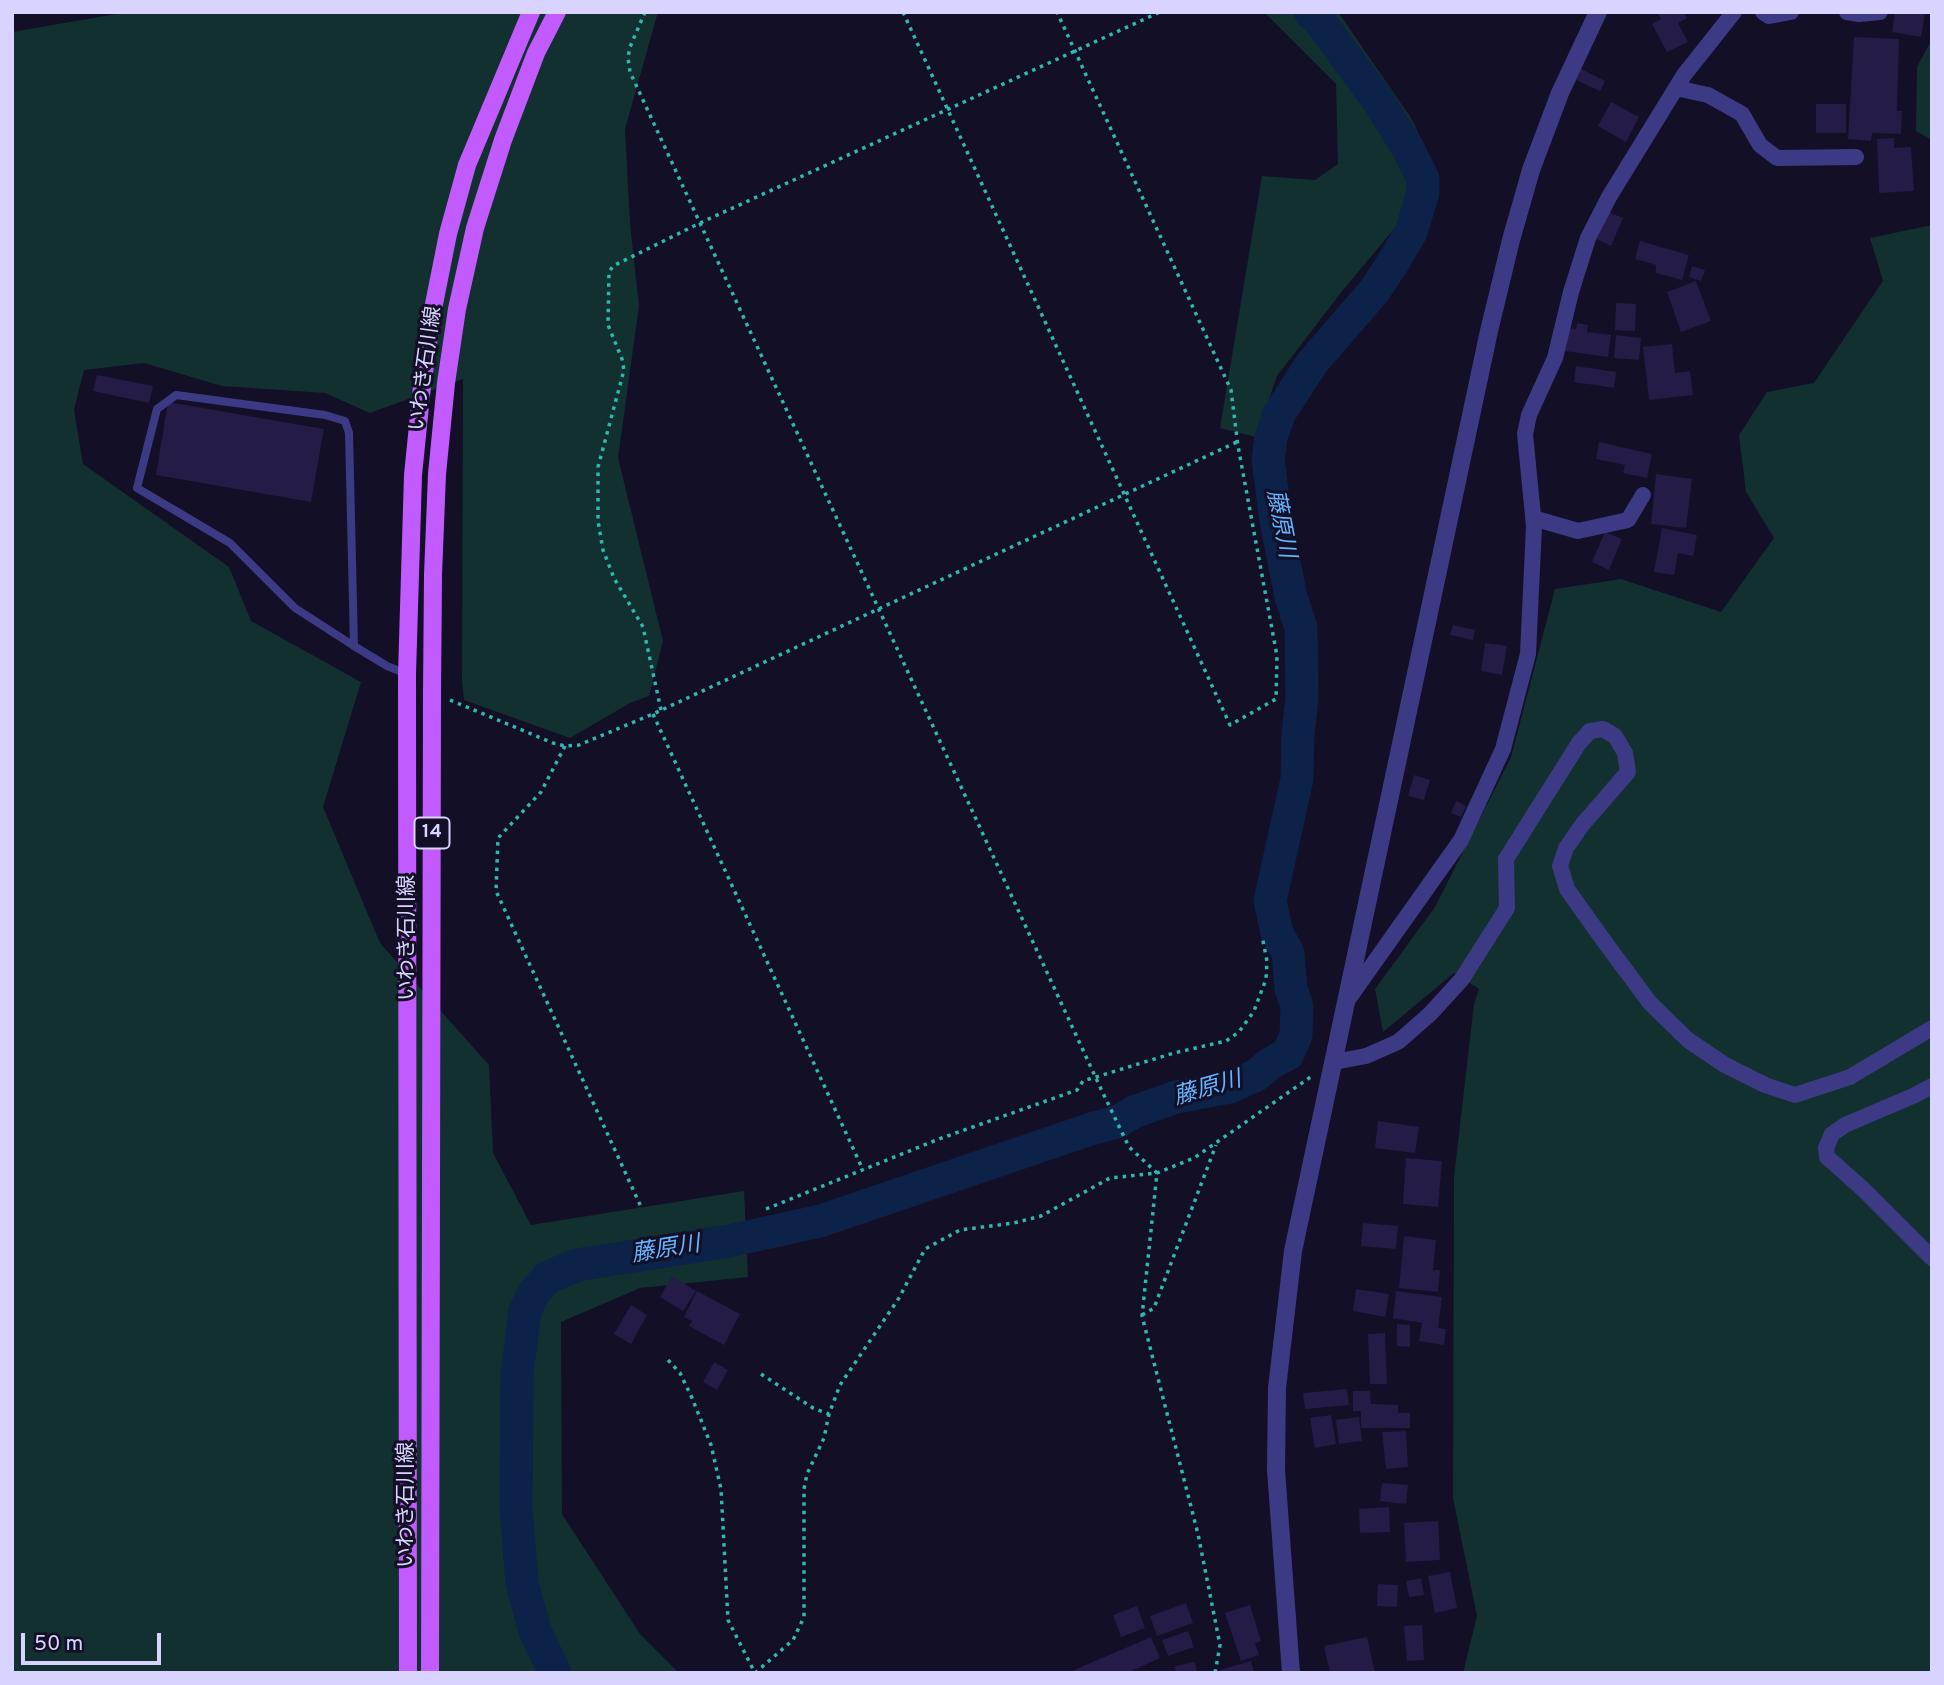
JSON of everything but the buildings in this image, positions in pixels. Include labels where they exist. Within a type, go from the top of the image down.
[{"type":"main road","name":"いわき石川線","points":[[408,1673],[407,674],[413,475],[433,309],[449,234],[467,165],[531,12]]},
{"type":"main road","name":"いわき石川線","points":[[430,1673],[432,693],[437,474],[457,309],[475,228],[503,140],[536,52],[557,12]]},
{"type":"street","points":[[1291,1673],[1276,1470],[1277,1388],[1293,1251],[1489,331],[1511,240],[1531,170],[1560,93],[1598,12]]},
{"type":"street","points":[[1349,998],[1461,840],[1503,749],[1528,654],[1534,517],[1525,434],[1529,415],[1555,358],[1588,237],[1609,197],[1676,88],[1734,12]]},
{"type":"street","points":[[1763,12],[1769,16],[1791,12]]},
{"type":"street","points":[[1847,12],[1880,12]]},
{"type":"street","points":[[1676,88],[1708,95],[1742,114],[1759,145],[1777,158],[1856,157]]},
{"type":"street","points":[[1534,517],[1578,531],[1628,520],[1643,495]]},
{"type":"street","points":[[1334,1062],[1366,1056],[1398,1042],[1430,1014],[1462,979],[1507,908],[1506,859],[1579,743],[1590,731],[1603,729],[1615,736],[1625,753],[1628,772],[1582,825],[1566,848],[1560,866],[1567,889],[1604,941],[1650,1003],[1688,1040],[1725,1065],[1765,1085],[1795,1095],[1850,1077],[1932,1028]]},
{"type":"street","points":[[1932,1086],[1845,1125],[1832,1134],[1826,1148],[1827,1157],[1864,1189],[1932,1258]]},
{"type":"lane","points":[[354,646],[349,433],[345,421],[325,415],[176,395],[157,409],[137,488],[230,543],[295,608],[354,646],[387,666],[407,674]]},
{"type":"path","points":[[645,12],[630,47],[630,72],[1095,1077],[1129,1147],[1157,1173]]},
{"type":"path","points":[[903,12],[1230,725],[1276,699],[1277,656],[1238,446],[1231,390],[1057,12]]},
{"type":"path","points":[[661,710],[643,627],[614,578],[603,551],[598,522],[598,467],[624,370],[608,325],[609,272],[613,266],[700,223],[1160,12]]},
{"type":"path","points":[[432,693],[565,746],[579,745],[653,715],[1237,442]]},
{"type":"path","points":[[653,715],[863,1170]]},
{"type":"path","points":[[565,746],[541,792],[498,838],[496,891],[642,1209]]},
{"type":"path","points":[[766,1209],[939,1139],[1077,1090],[1083,1081],[1226,1041],[1239,1032],[1254,1011],[1266,979],[1267,961],[1262,936]]},
{"type":"path","points":[[668,1360],[680,1373],[711,1445],[721,1489],[728,1620],[755,1673],[793,1640],[804,1617],[804,1489],[807,1474],[824,1438],[829,1414],[848,1371],[899,1298],[925,1249],[960,1230],[1033,1219],[1110,1178],[1157,1173],[1194,1158],[1334,1062]]},
{"type":"path","points":[[1142,1315],[1154,1308],[1216,1143]]},
{"type":"path","points":[[1157,1173],[1142,1315],[1198,1534],[1220,1645],[1215,1673]]},
{"type":"path","points":[[761,1374],[813,1408],[829,1414]]},
{"type":"green space","points":[[128,12],[658,12],[625,129],[630,223],[639,306],[618,458],[663,641],[649,696],[630,703],[570,738],[464,700],[463,379],[370,413],[325,393],[222,386],[144,363],[84,370],[74,410],[83,464],[229,567],[251,621],[361,682],[323,807],[380,943],[489,1065],[493,1153],[531,1225],[744,1191],[748,1277],[640,1288],[561,1322],[562,1514],[640,1634],[679,1673],[12,1673],[12,32]]},
{"type":"green space","points":[[1264,12],[1338,12],[1411,118],[1439,175],[1343,290],[1277,376],[1256,437],[1220,428],[1262,176],[1315,180],[1338,164],[1336,84]]},
{"type":"green space","points":[[1932,39],[1932,140],[1916,131],[1917,67]]},
{"type":"green space","points":[[1932,225],[1932,1673],[1463,1673],[1477,1616],[1453,1498],[1454,1177],[1474,1004],[1479,989],[1454,973],[1383,1032],[1375,989],[1435,907],[1511,757],[1555,589],[1621,579],[1721,612],[1774,538],[1746,492],[1739,435],[1767,392],[1814,383],[1883,281],[1870,238]]},
{"type":"waterway","name":"藤原川","points":[[555,1673],[535,1631],[522,1583],[516,1508],[517,1374],[525,1311],[533,1294],[547,1278],[577,1265],[729,1241],[820,1221],[1117,1122],[1134,1112],[1176,1097],[1230,1087],[1255,1076],[1288,1054],[1296,1035],[1297,1007],[1291,988],[1288,953],[1277,933],[1270,901],[1297,779],[1302,699],[1301,628],[1291,597],[1276,521],[1268,460],[1271,437],[1279,414],[1312,363],[1375,290],[1392,264],[1411,232],[1423,192],[1423,179],[1377,99],[1310,12]]}]
